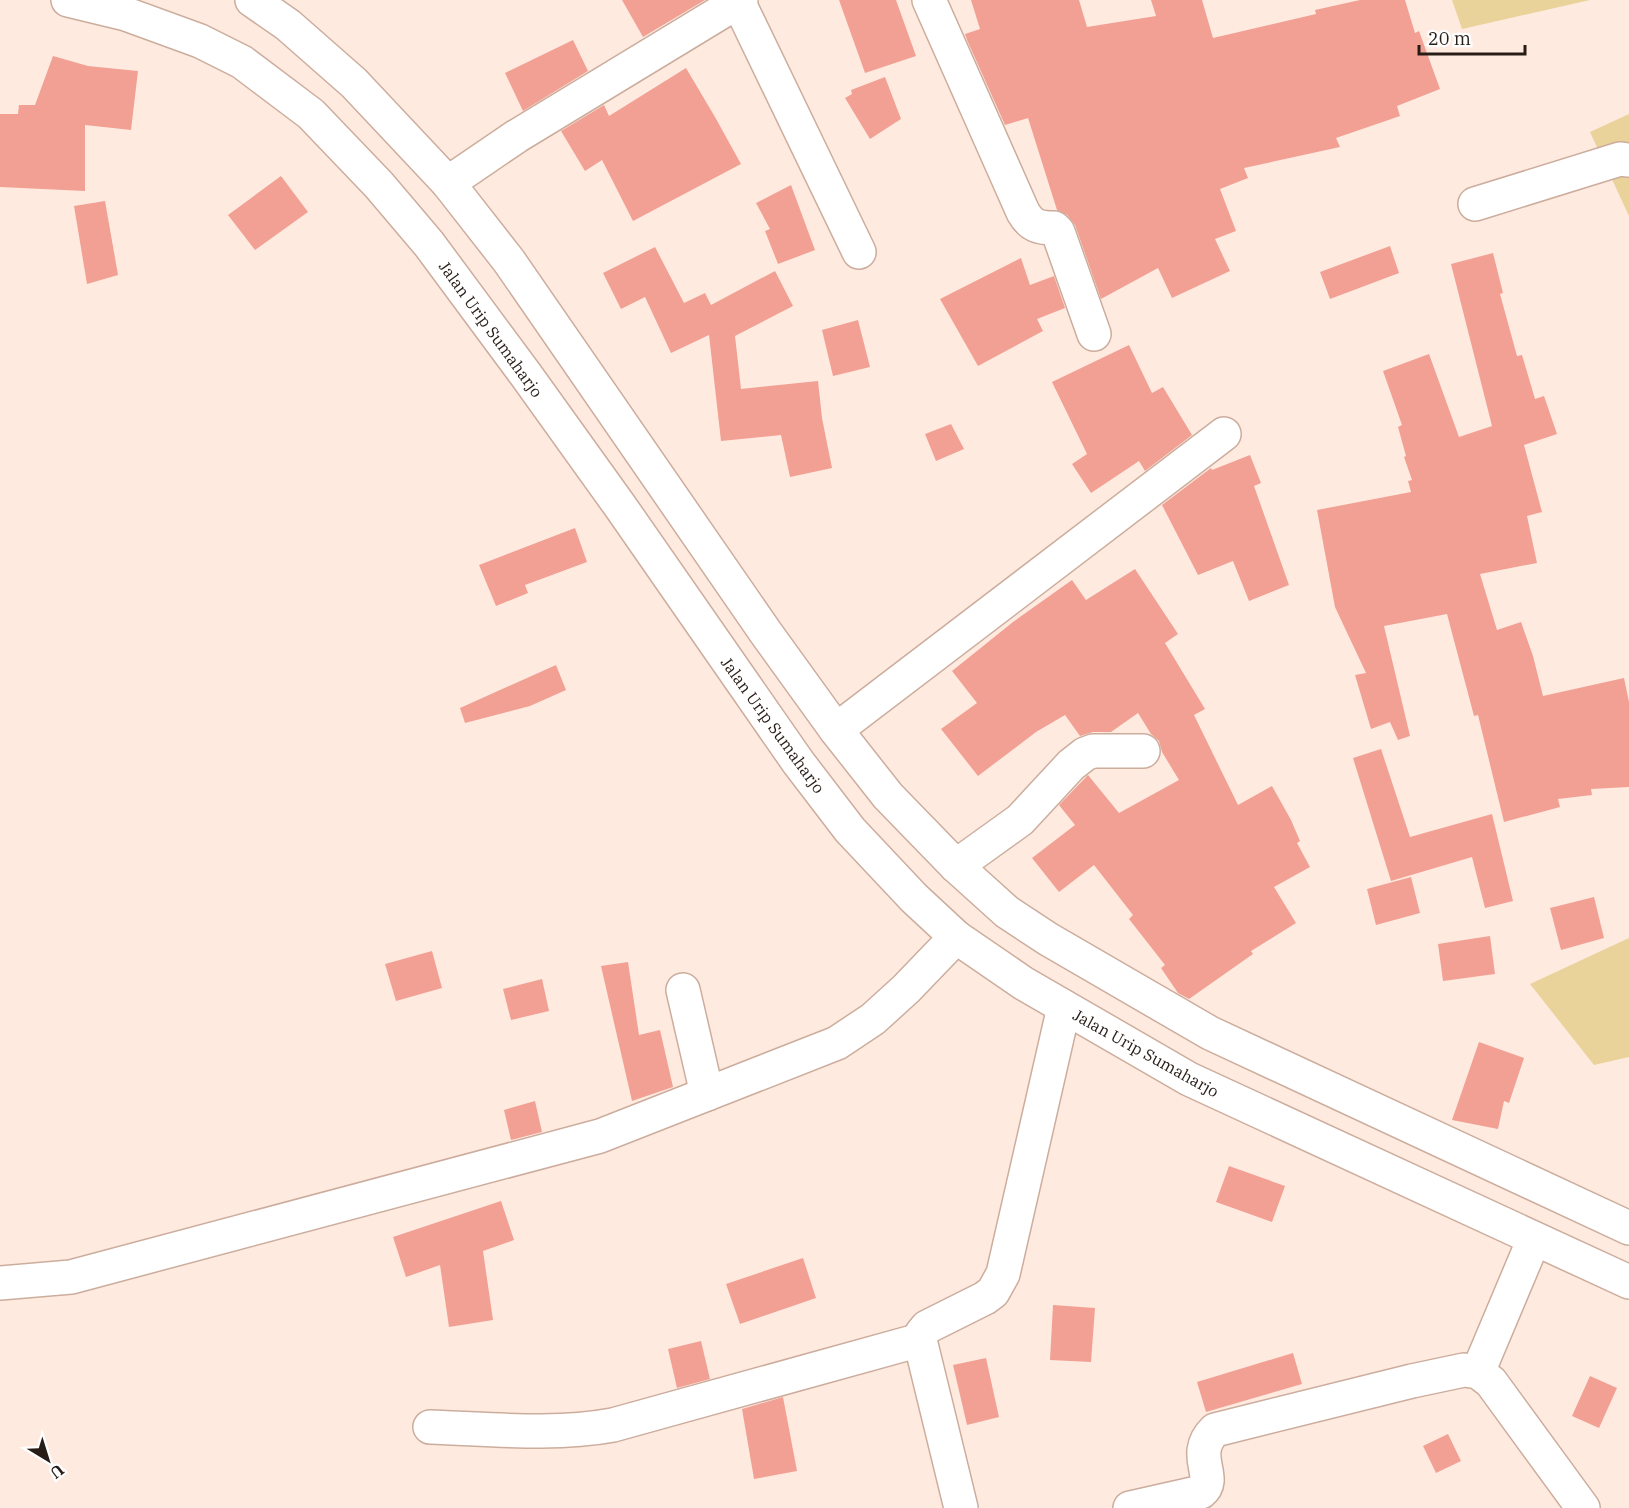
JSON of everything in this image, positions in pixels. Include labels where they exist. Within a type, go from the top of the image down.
[{"type":"main road","name":"Jalan Urip Sumaharjo","points":[[68,0],[126,14],[189,37],[242,62],[311,114],[364,169],[429,244],[519,365],[791,752],[850,830],[914,898],[956,937],[1023,983],[1189,1079],[1629,1282]]},
{"type":"main road","points":[[252,0],[288,25],[348,77],[448,183],[509,261],[766,633],[836,730],[888,796],[956,866],[1007,912],[1048,939],[1210,1033],[1629,1228]]},
{"type":"main road","points":[[929,0],[1023,212],[1033,225],[1039,228],[1054,228],[1058,232],[1094,334]]},
{"type":"main road","points":[[448,183],[517,136],[740,1],[859,252]]},
{"type":"main road","points":[[1475,204],[1620,159],[1629,160]]},
{"type":"main road","points":[[836,730],[1224,434]]},
{"type":"main road","points":[[956,866],[1020,820],[1071,765],[1085,754],[1093,751],[1143,751]]},
{"type":"main road","points":[[0,1283],[71,1277],[600,1136],[837,1043],[890,1004],[956,937]]},
{"type":"main road","points":[[683,990],[707,1094]]},
{"type":"main road","points":[[961,1508],[920,1340],[927,1328],[993,1292],[1003,1274],[1064,1007]]},
{"type":"main road","points":[[1478,1372],[1534,1239]]},
{"type":"main road","points":[[430,1427],[589,1430],[920,1340]]},
{"type":"main road","points":[[1130,1508],[1201,1492],[1208,1483],[1203,1452],[1206,1438],[1215,1430],[1464,1370],[1478,1372],[1491,1382],[1583,1508]]},
{"type":"shaded area","points":[[1452,0],[1590,0],[1462,29]]},
{"type":"shaded area","points":[[1629,114],[1629,216],[1590,132]]},
{"type":"shaded area","points":[[1629,938],[1629,1057],[1594,1065],[1530,984]]},
{"type":"building","points":[[622,0],[705,0],[643,37]]},
{"type":"building","points":[[839,0],[896,0],[916,56],[865,73]]},
{"type":"building","points":[[971,0],[1079,0],[1087,27],[1156,16],[1151,0],[1202,0],[1213,38],[1316,14],[1315,10],[1360,0],[1405,0],[1415,33],[1419,31],[1440,89],[1397,106],[1400,116],[1336,138],[1340,147],[1244,168],[1248,178],[1220,189],[1236,231],[1215,239],[1230,271],[1172,298],[1158,268],[1101,299],[1075,225],[1067,215],[1057,210],[1028,118],[1005,125],[967,40],[965,34],[980,29]]},
{"type":"building","points":[[573,40],[588,71],[523,111],[505,73]]},
{"type":"building","points":[[53,56],[88,66],[138,71],[131,130],[85,125],[85,191],[0,187],[0,114],[18,114],[19,105],[35,105]]},
{"type":"building","points":[[686,68],[741,164],[633,221],[602,160],[585,171],[561,131],[604,105],[609,116]]},
{"type":"building","points":[[885,77],[901,119],[870,139],[845,98],[852,94],[851,90]]},
{"type":"building","points":[[281,176],[308,212],[255,250],[228,215]]},
{"type":"building","points":[[791,185],[815,250],[778,264],[765,231],[770,229],[756,203]]},
{"type":"building","points":[[105,201],[118,275],[87,284],[74,206]]},
{"type":"building","points":[[1390,246],[1399,273],[1330,299],[1320,272]]},
{"type":"building","points":[[655,247],[684,303],[705,293],[711,305],[775,271],[793,306],[735,336],[741,389],[818,381],[822,418],[832,468],[790,477],[781,435],[721,441],[709,335],[671,353],[645,297],[621,309],[603,273]]},
{"type":"building","points":[[1493,253],[1503,293],[1500,294],[1517,356],[1522,355],[1535,399],[1544,396],[1557,434],[1524,445],[1542,512],[1527,516],[1537,563],[1480,574],[1497,630],[1521,622],[1533,656],[1543,696],[1624,678],[1629,702],[1629,787],[1591,789],[1592,795],[1558,799],[1560,807],[1504,822],[1478,715],[1474,716],[1447,614],[1384,626],[1410,736],[1398,740],[1390,722],[1371,729],[1355,675],[1366,673],[1335,607],[1317,510],[1411,492],[1408,481],[1412,480],[1404,457],[1406,456],[1398,427],[1402,425],[1383,371],[1429,354],[1459,437],[1492,426],[1451,264]]},
{"type":"building","points":[[1021,258],[1030,285],[1054,276],[1065,308],[1037,319],[1043,331],[978,366],[940,299]]},
{"type":"building","points":[[858,320],[870,367],[833,376],[822,330]]},
{"type":"building","points":[[1129,345],[1152,393],[1163,387],[1192,435],[1145,471],[1139,461],[1091,493],[1072,464],[1087,454],[1052,382]]},
{"type":"building","points":[[951,424],[964,449],[936,461],[925,434]]},
{"type":"building","points":[[1250,455],[1261,483],[1254,486],[1289,585],[1249,601],[1233,561],[1198,575],[1162,505],[1211,468],[1212,470]]},
{"type":"building","points":[[575,528],[587,562],[525,585],[528,593],[496,606],[479,565]]},
{"type":"building","points":[[1135,569],[1178,634],[1165,643],[1205,709],[1194,715],[1238,805],[1272,786],[1291,820],[1300,841],[1297,843],[1310,867],[1274,887],[1296,923],[1251,951],[1253,954],[1189,999],[1178,993],[1161,968],[1165,965],[1129,919],[1133,915],[1094,865],[1059,892],[1032,858],[1075,825],[1059,805],[1088,775],[1119,813],[1179,780],[1162,752],[1159,741],[1151,734],[1138,713],[1111,732],[1093,732],[1080,736],[1065,715],[1036,732],[978,776],[941,729],[977,703],[952,671],[1013,622],[1072,580],[1086,600]]},
{"type":"building","points":[[556,665],[566,690],[530,706],[465,723],[460,708]]},
{"type":"building","points":[[1381,749],[1410,837],[1492,814],[1513,901],[1485,908],[1472,857],[1391,881],[1353,758]]},
{"type":"building","points":[[1411,877],[1420,913],[1376,925],[1367,889]]},
{"type":"building","points":[[1594,897],[1604,938],[1561,950],[1550,908]]},
{"type":"building","points":[[1490,936],[1495,974],[1443,981],[1438,944]]},
{"type":"building","points":[[432,951],[442,988],[396,1001],[385,964]]},
{"type":"building","points":[[628,962],[639,1035],[660,1030],[673,1087],[632,1101],[601,966]]},
{"type":"building","points":[[542,979],[549,1011],[511,1020],[503,989]]},
{"type":"building","points":[[1479,1042],[1524,1058],[1509,1103],[1504,1101],[1498,1129],[1452,1120]]},
{"type":"building","points":[[535,1101],[542,1132],[511,1140],[504,1110]]},
{"type":"building","points":[[1229,1166],[1285,1186],[1272,1222],[1216,1202]]},
{"type":"building","points":[[501,1201],[514,1240],[483,1251],[493,1320],[449,1327],[440,1265],[406,1277],[393,1237]]},
{"type":"building","points":[[803,1258],[816,1298],[740,1324],[726,1284]]},
{"type":"building","points":[[1053,1305],[1095,1308],[1091,1362],[1050,1360]]},
{"type":"building","points":[[701,1341],[710,1379],[677,1388],[668,1349]]},
{"type":"building","points":[[1293,1353],[1302,1384],[1206,1412],[1197,1382]]},
{"type":"building","points":[[986,1358],[999,1417],[967,1425],[953,1365]]},
{"type":"building","points":[[1590,1376],[1617,1388],[1599,1428],[1572,1416]]},
{"type":"building","points":[[783,1397],[797,1471],[754,1479],[742,1409]]},
{"type":"building","points":[[1448,1434],[1461,1461],[1436,1473],[1423,1446]]}]
